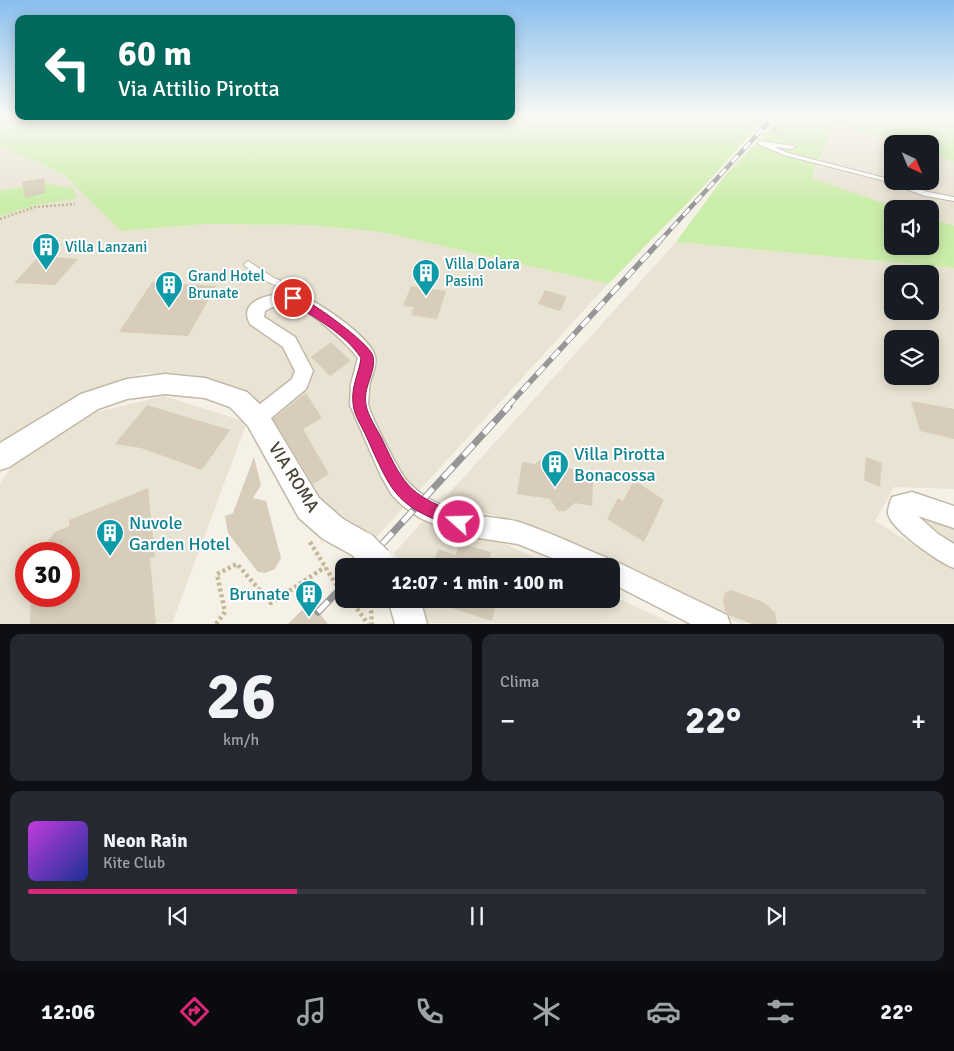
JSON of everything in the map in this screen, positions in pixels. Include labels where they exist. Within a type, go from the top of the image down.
[{"type":"street","points":[[257,418],[300,384],[304,371],[289,342],[256,320],[256,308],[269,301],[293,298],[341,330],[361,347],[367,357],[366,367],[360,384],[359,404],[388,469],[399,488],[411,499],[445,518],[472,526],[518,533],[579,558]]},
{"type":"street","name":"VIA ROMA","points":[[0,458],[90,401],[127,389],[165,384],[205,388],[238,399],[257,418],[309,508],[333,529],[375,558]]},
{"type":"street","points":[[954,517],[912,503],[900,506],[899,513],[930,542],[954,557]]},
{"type":"street","points":[[620,575],[718,624]]},
{"type":"street","points":[[407,608],[411,624]]},
{"type":"lane","points":[[763,144],[786,154],[883,179],[927,194],[954,199]]},
{"type":"lane","points":[[769,144],[792,147]]},
{"type":"lane","points":[[248,264],[271,280],[290,288],[293,298]]},
{"type":"path","points":[[0,219],[35,207],[75,204]]},
{"type":"path","points":[[216,624],[225,612],[217,574],[237,564],[271,603],[325,567],[335,583]]},
{"type":"path","points":[[356,608],[368,624]]},
{"type":"path","points":[[371,608],[372,624]]},
{"type":"shaded area","points":[[825,144],[884,144],[884,190],[939,190],[939,157],[954,162],[954,226],[939,221],[939,200],[884,200],[884,203],[811,179]]},
{"type":"shaded area","points":[[0,146],[64,175],[121,231],[206,224],[309,225],[381,232],[608,284],[373,541],[306,492],[238,392],[191,374],[142,373],[75,398],[0,450]]},
{"type":"shaded area","points":[[676,242],[922,265],[884,265],[884,320],[939,320],[939,267],[954,268],[954,489],[894,487],[875,521],[954,570],[954,623],[738,623],[620,568],[620,558],[599,558],[529,525],[442,501]]},
{"type":"shaded area","points":[[164,396],[247,422],[172,623],[0,624],[0,483],[12,466],[84,415]]},
{"type":"shaded area","points":[[425,519],[506,544],[535,558],[397,558],[394,553]]},
{"type":"shaded area","points":[[924,519],[954,526],[954,552],[922,529]]},
{"type":"shaded area","points":[[620,599],[671,623],[425,623],[420,608],[620,608]]},
{"type":"green space","points":[[0,144],[742,144],[706,184],[608,284],[381,232],[309,225],[206,224],[121,231],[64,175],[0,146]]},
{"type":"green space","points":[[755,144],[825,144],[811,178],[884,203],[884,255],[939,255],[939,221],[954,226],[954,268],[939,267],[939,265],[676,242],[727,173]]},
{"type":"green space","points":[[939,144],[954,144],[954,162],[939,157]]},
{"type":"green space","points":[[44,183],[73,188],[77,198],[36,205],[0,216],[0,191]]},
{"type":"building","points":[[44,178],[45,193],[25,198],[22,182]]},
{"type":"building","name":"Villa Lanzani","points":[[39,256],[78,259],[55,285],[14,283]]},
{"type":"building","name":"Grand Hotel Brunate","points":[[152,282],[216,286],[188,336],[119,332]]},
{"type":"building","name":"Villa Dolara Pasini","points":[[411,286],[446,291],[437,319],[411,315],[414,307],[403,306]]},
{"type":"building","points":[[545,290],[567,297],[560,311],[538,304]]},
{"type":"building","points":[[331,342],[351,361],[330,376],[311,357]]},
{"type":"building","points":[[306,393],[322,418],[303,429],[329,474],[313,484],[273,419]]},
{"type":"building","points":[[911,401],[954,409],[954,439],[920,431]]},
{"type":"building","points":[[147,405],[230,430],[202,470],[141,448],[115,444]]},
{"type":"building","points":[[254,457],[261,485],[253,498],[266,501],[281,558],[275,569],[265,573],[258,572],[228,533],[225,516],[233,513]]},
{"type":"building","name":"Villa Pirotta Bonacossa","points":[[544,457],[552,458],[558,466],[573,469],[573,473],[590,477],[593,482],[592,506],[575,503],[565,511],[558,511],[550,499],[517,494],[522,462],[535,464]]},
{"type":"building","points":[[866,457],[882,463],[880,487],[864,480]]},
{"type":"building","points":[[634,480],[664,500],[644,542],[607,519],[618,498],[623,501]]},
{"type":"building","name":"Nuvole Garden Hotel","points":[[148,488],[155,556],[150,558],[156,624],[30,624],[31,607],[80,607],[80,542],[47,542],[55,532],[69,526],[69,520]]},
{"type":"building","points":[[459,543],[491,552],[490,558],[435,558],[438,549],[456,555]]},
{"type":"building","points":[[731,590],[763,602],[775,612],[777,624],[752,624],[731,616],[725,611],[723,600],[725,593]]},
{"type":"building","name":"Brunate","points":[[310,602],[328,624],[288,624]]},
{"type":"building","points":[[452,608],[495,608],[492,621]]},
{"type":"railway","points":[[659,242],[748,144]]},
{"type":"railway","points":[[507,407],[660,241]]},
{"type":"railway","points":[[369,558],[509,406]]},
{"type":"railway","points":[[318,612],[335,594]]},
{"type":"place","name":"Villa Lanzani","points":[[46,271]]},
{"type":"place","name":"Villa Dolara Pasini","points":[[426,297]]},
{"type":"place","name":"Grand Hotel Brunate","points":[[169,309]]},
{"type":"place","name":"Villa Pirotta Bonacossa","points":[[555,488]]},
{"type":"place","name":"Nuvole Garden Hotel","points":[[110,557]]},
{"type":"place","name":"Brunate","points":[[309,618]]},
{"type":"route","points":[[293,298],[341,330],[361,347],[367,357],[366,367],[360,384],[359,404],[388,469],[399,488],[411,499],[428,510],[459,522]]}]
